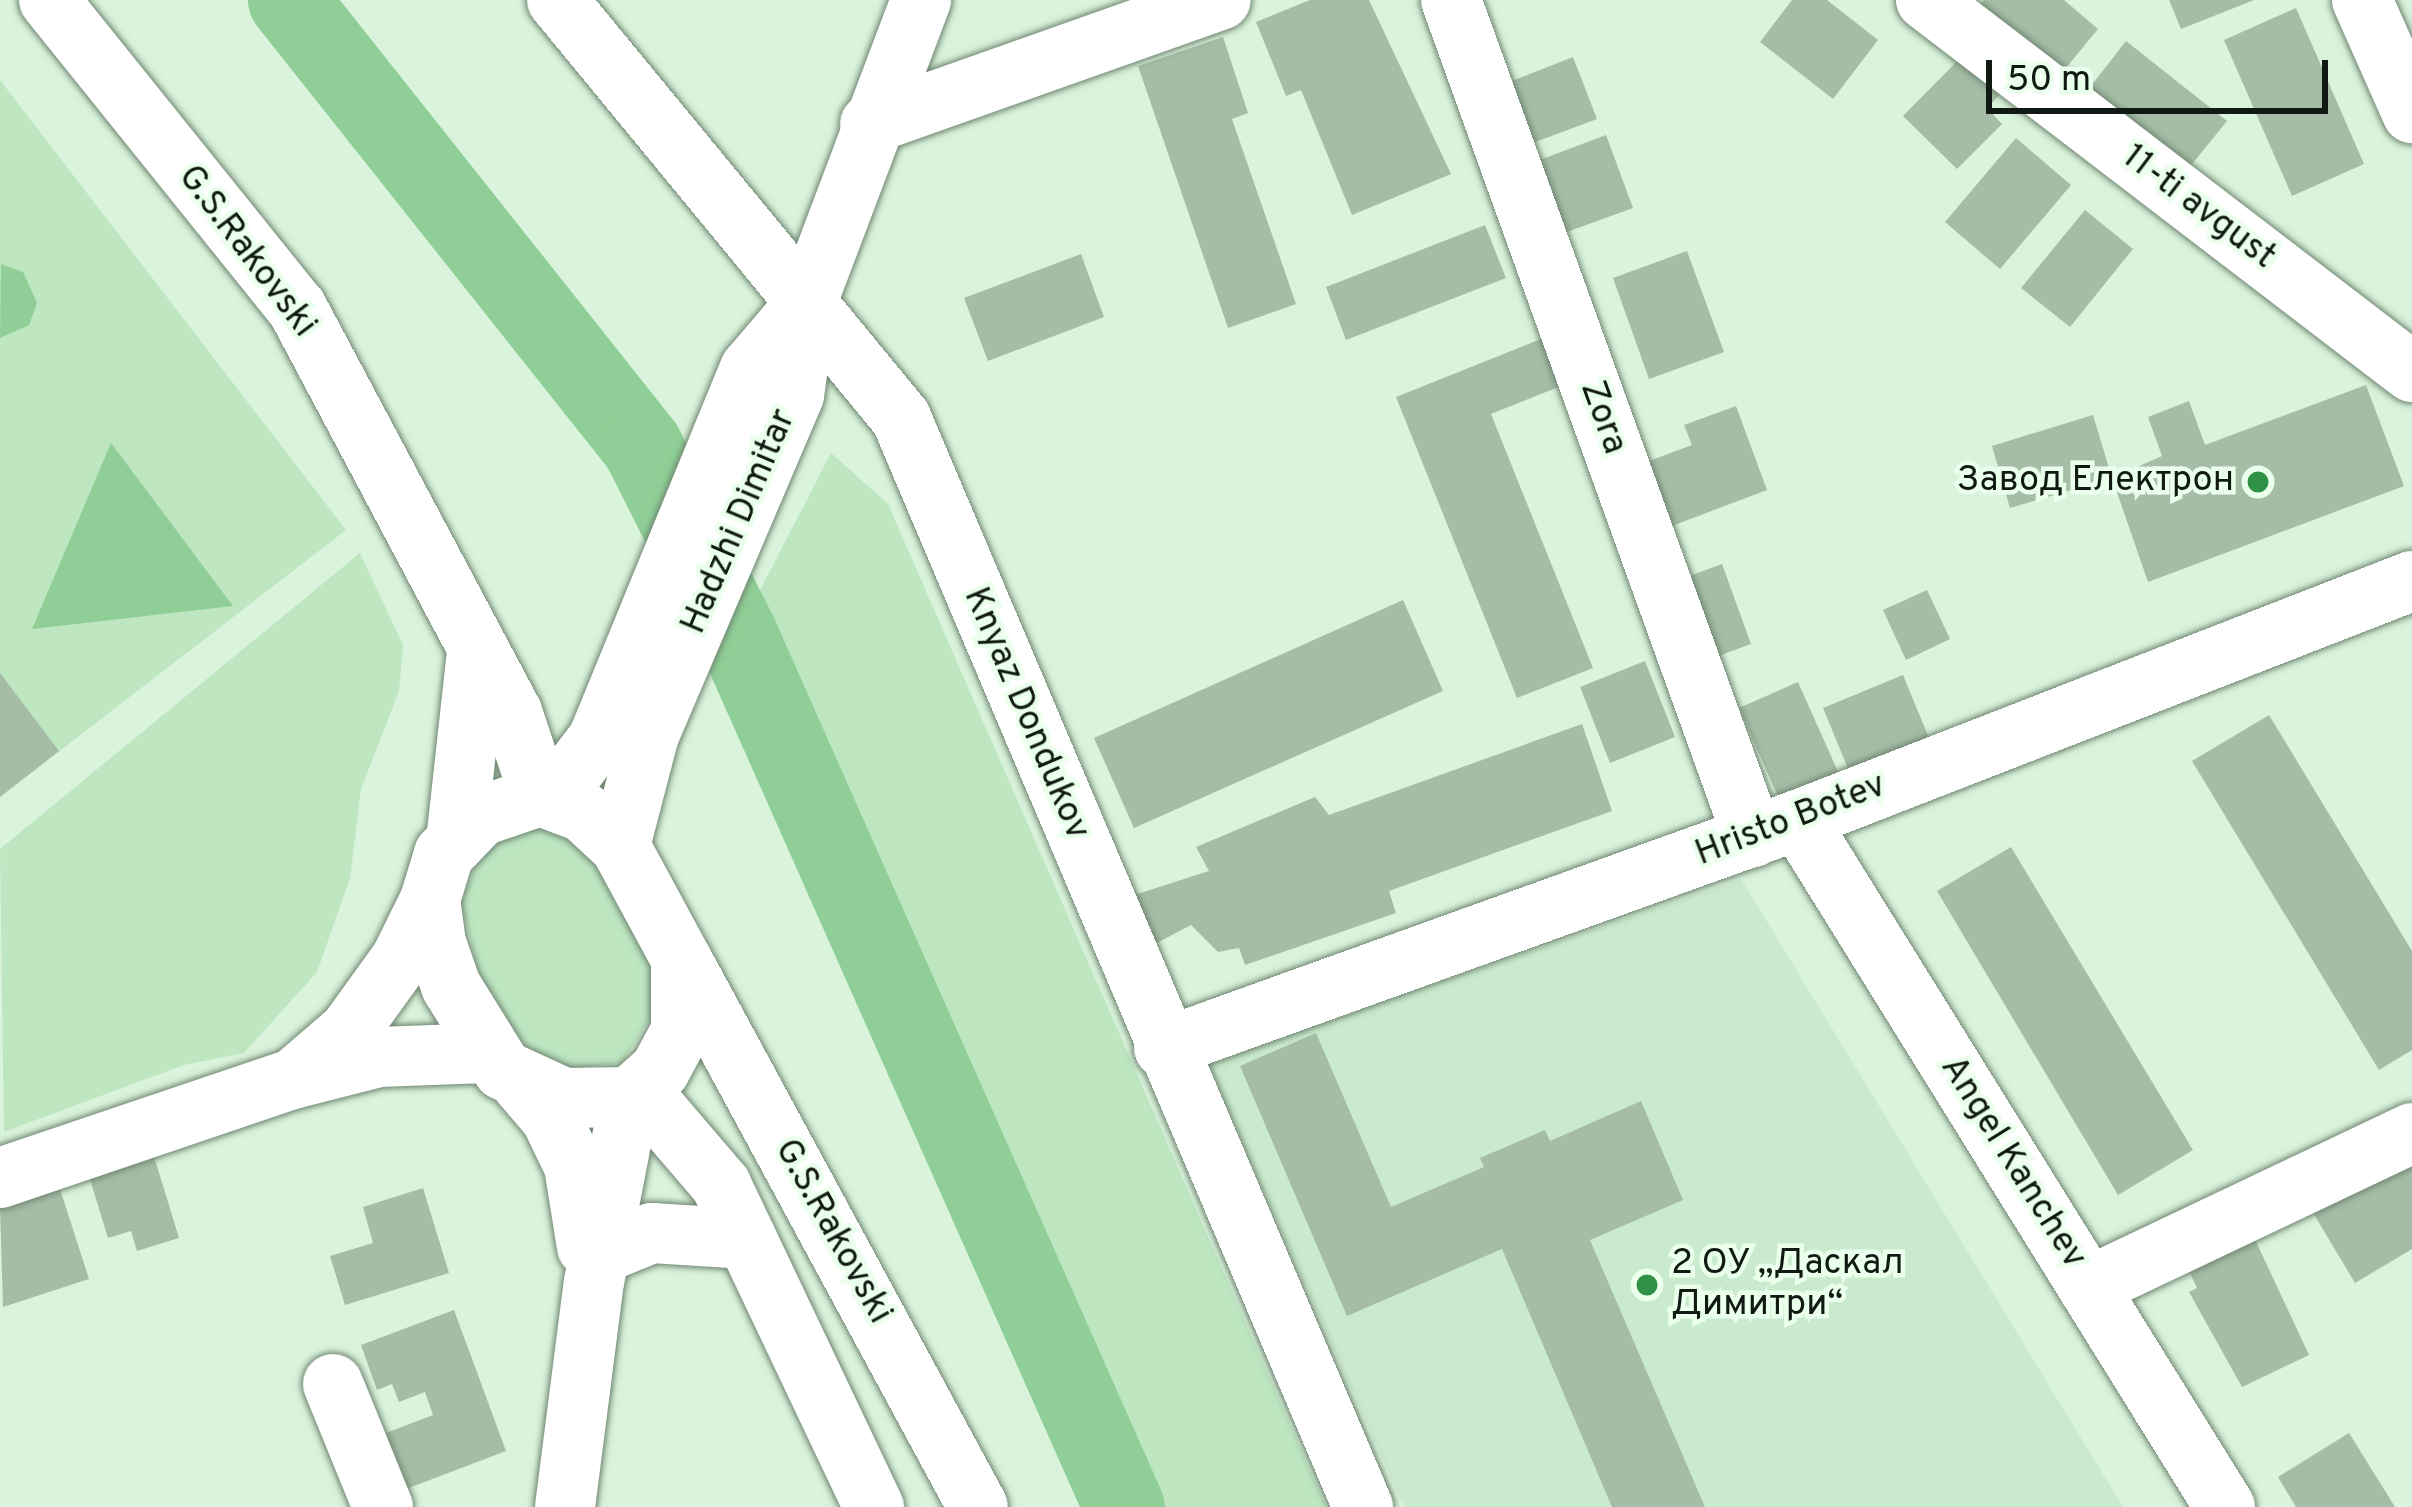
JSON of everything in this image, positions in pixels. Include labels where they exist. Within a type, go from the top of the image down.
[{"type":"street","name":"G.S.Rakovski","points":[[49,0],[296,308],[512,712],[546,797]]},
{"type":"street","name":"Knyaz Dondukov","points":[[557,0],[902,418],[1164,1048],[1363,1507]]},
{"type":"street","name":"Hadzhi Dimitar","points":[[629,720],[807,302],[870,124],[921,0]]},
{"type":"street","points":[[870,124],[1221,0]]},
{"type":"street","name":"Zora","points":[[1450,0],[1776,828]]},
{"type":"street","name":"11-ti avgust","points":[[1926,0],[2412,372]]},
{"type":"street","points":[[2362,0],[2405,78]]},
{"type":"street","name":"Hristo Botev","points":[[1164,1048],[1776,828],[2412,581]]},
{"type":"street","points":[[456,842],[477,653]]},
{"type":"street","points":[[512,712],[629,720]]},
{"type":"street","points":[[293,1079],[349,1031],[401,959],[430,900],[444,854],[481,815],[546,797],[579,773],[629,720]]},
{"type":"street","points":[[620,845],[629,720]]},
{"type":"street","points":[[546,797],[620,845],[681,959],[681,1030],[635,1094],[596,1268],[565,1507]]},
{"type":"street","name":"Angel Kanchev","points":[[1776,828],[2088,1287],[2225,1507]]},
{"type":"street","points":[[430,900],[451,986],[505,1068],[551,1118],[574,1166],[596,1268]]},
{"type":"street","name":"G.S.Rakovski","points":[[681,959],[978,1507]]},
{"type":"street","points":[[0,1178],[293,1079],[379,1057],[505,1068],[582,1101],[635,1094]]},
{"type":"street","name":"G.S.Rakovski","points":[[635,1094],[721,1185],[872,1504]]},
{"type":"street","points":[[2088,1287],[2412,1133]]},
{"type":"street","points":[[596,1268],[652,1233],[747,1239]]},
{"type":"street","points":[[333,1384],[383,1507]]},
{"type":"shaded area","points":[[0,80],[346,530],[0,797]]},
{"type":"shaded area","points":[[1,264],[23,272],[37,303],[29,325],[0,338]]},
{"type":"shaded area","points":[[111,443],[233,606],[32,629]]},
{"type":"shaded area","points":[[831,453],[888,504],[1326,1507],[1124,1507],[737,635]]},
{"type":"shaded area","points":[[360,553],[403,645],[399,691],[361,789],[350,878],[317,972],[244,1053],[184,1065],[4,1132],[0,849]]},
{"type":"shaded area","points":[[532,825],[566,837],[596,864],[652,968],[656,1009],[622,1063],[570,1068],[537,1056],[513,1034],[479,975],[461,902],[476,865],[498,841]]},
{"type":"shaded area","name":"2 ОУ „Даскал Димитри“","points":[[1741,879],[2123,1507],[1404,1507],[1207,1062]]},
{"type":"building","points":[[1310,0],[1369,0],[1451,174],[1352,215],[1301,90],[1286,96],[1256,22]]},
{"type":"building","points":[[1792,0],[1827,0],[1878,40],[1833,99],[1760,42]]},
{"type":"building","points":[[1984,0],[2064,0],[2098,29],[2061,74],[1980,5]]},
{"type":"building","points":[[2169,0],[2254,0],[2181,29]]},
{"type":"building","points":[[2296,8],[2364,164],[2292,196],[2224,40]]},
{"type":"building","points":[[1223,37],[1248,113],[1232,119],[1296,304],[1228,328],[1138,66]]},
{"type":"building","points":[[2126,41],[2227,121],[2184,174],[2084,95]]},
{"type":"building","points":[[1972,46],[2010,84],[1987,108],[2002,124],[1957,169],[1903,116]]},
{"type":"building","points":[[1573,57],[1597,119],[1522,147],[1499,86]]},
{"type":"building","points":[[1606,135],[1633,208],[1564,233],[1537,161]]},
{"type":"building","points":[[2016,138],[2071,185],[2000,269],[1945,222]]},
{"type":"building","points":[[2085,210],[2133,249],[2070,327],[2021,288]]},
{"type":"building","points":[[1485,225],[1506,278],[1346,340],[1326,287]]},
{"type":"building","points":[[1687,251],[1724,352],[1649,379],[1613,278]]},
{"type":"building","points":[[1081,254],[1104,317],[988,361],[964,298]]},
{"type":"building","points":[[1541,339],[1561,386],[1491,414],[1593,668],[1517,698],[1396,397]]},
{"type":"building","name":"Завод Електрон","points":[[2366,385],[2404,486],[2148,582],[2112,478],[2162,456],[2148,417],[2189,401],[2205,445]]},
{"type":"building","points":[[1736,406],[1767,490],[1656,532],[1633,467],[1692,445],[1684,425]]},
{"type":"building","points":[[2093,415],[2112,478],[2010,508],[1992,446]]},
{"type":"building","points":[[1722,564],[1751,644],[1702,662],[1673,582]]},
{"type":"building","points":[[1927,590],[1950,639],[1906,660],[1883,610]]},
{"type":"building","points":[[1403,600],[1443,691],[1134,828],[1094,738]]},
{"type":"building","points":[[1645,661],[1675,737],[1610,763],[1580,687]]},
{"type":"building","points":[[0,673],[59,751],[0,797]]},
{"type":"building","points":[[1903,675],[1936,755],[1856,788],[1823,708]]},
{"type":"building","points":[[1798,682],[1843,783],[1784,810],[1739,708]]},
{"type":"building","points":[[2269,715],[2412,951],[2412,1050],[2379,1070],[2192,761]]},
{"type":"building","points":[[1582,724],[1612,811],[1389,891],[1396,913],[1245,965],[1239,948],[1218,952],[1191,925],[1153,945],[1128,897],[1209,871],[1196,847],[1315,797],[1329,815]]},
{"type":"building","points":[[2011,847],[2193,1150],[2118,1195],[1937,891]]},
{"type":"building","points":[[1316,1033],[1391,1207],[1484,1167],[1480,1158],[1545,1130],[1550,1141],[1641,1101],[1683,1200],[1590,1240],[1705,1507],[1612,1507],[1502,1249],[1347,1316],[1240,1066]]},
{"type":"building","points":[[2412,1152],[2412,1249],[2355,1283],[2312,1211]]},
{"type":"building","points":[[153,1153],[179,1238],[137,1251],[131,1231],[108,1238],[88,1173]]},
{"type":"building","points":[[423,1188],[449,1273],[345,1305],[330,1256],[373,1243],[363,1207]]},
{"type":"building","points":[[60,1189],[89,1279],[3,1307],[0,1208]]},
{"type":"building","points":[[2252,1233],[2309,1355],[2242,1387],[2189,1292],[2197,1288],[2186,1265]]},
{"type":"building","points":[[454,1310],[506,1451],[385,1497],[365,1441],[433,1415],[425,1392],[399,1402],[392,1384],[377,1390],[361,1345]]},
{"type":"building","points":[[2349,1433],[2395,1507],[2296,1507],[2278,1477]]},
{"type":"waterway","points":[[288,0],[642,446],[737,635],[1124,1507]]},
{"type":"place","name":"Завод Електрон","points":[[2258,482]]},
{"type":"place","name":"2 ОУ „Даскал Димитри“","points":[[1647,1285]]}]
